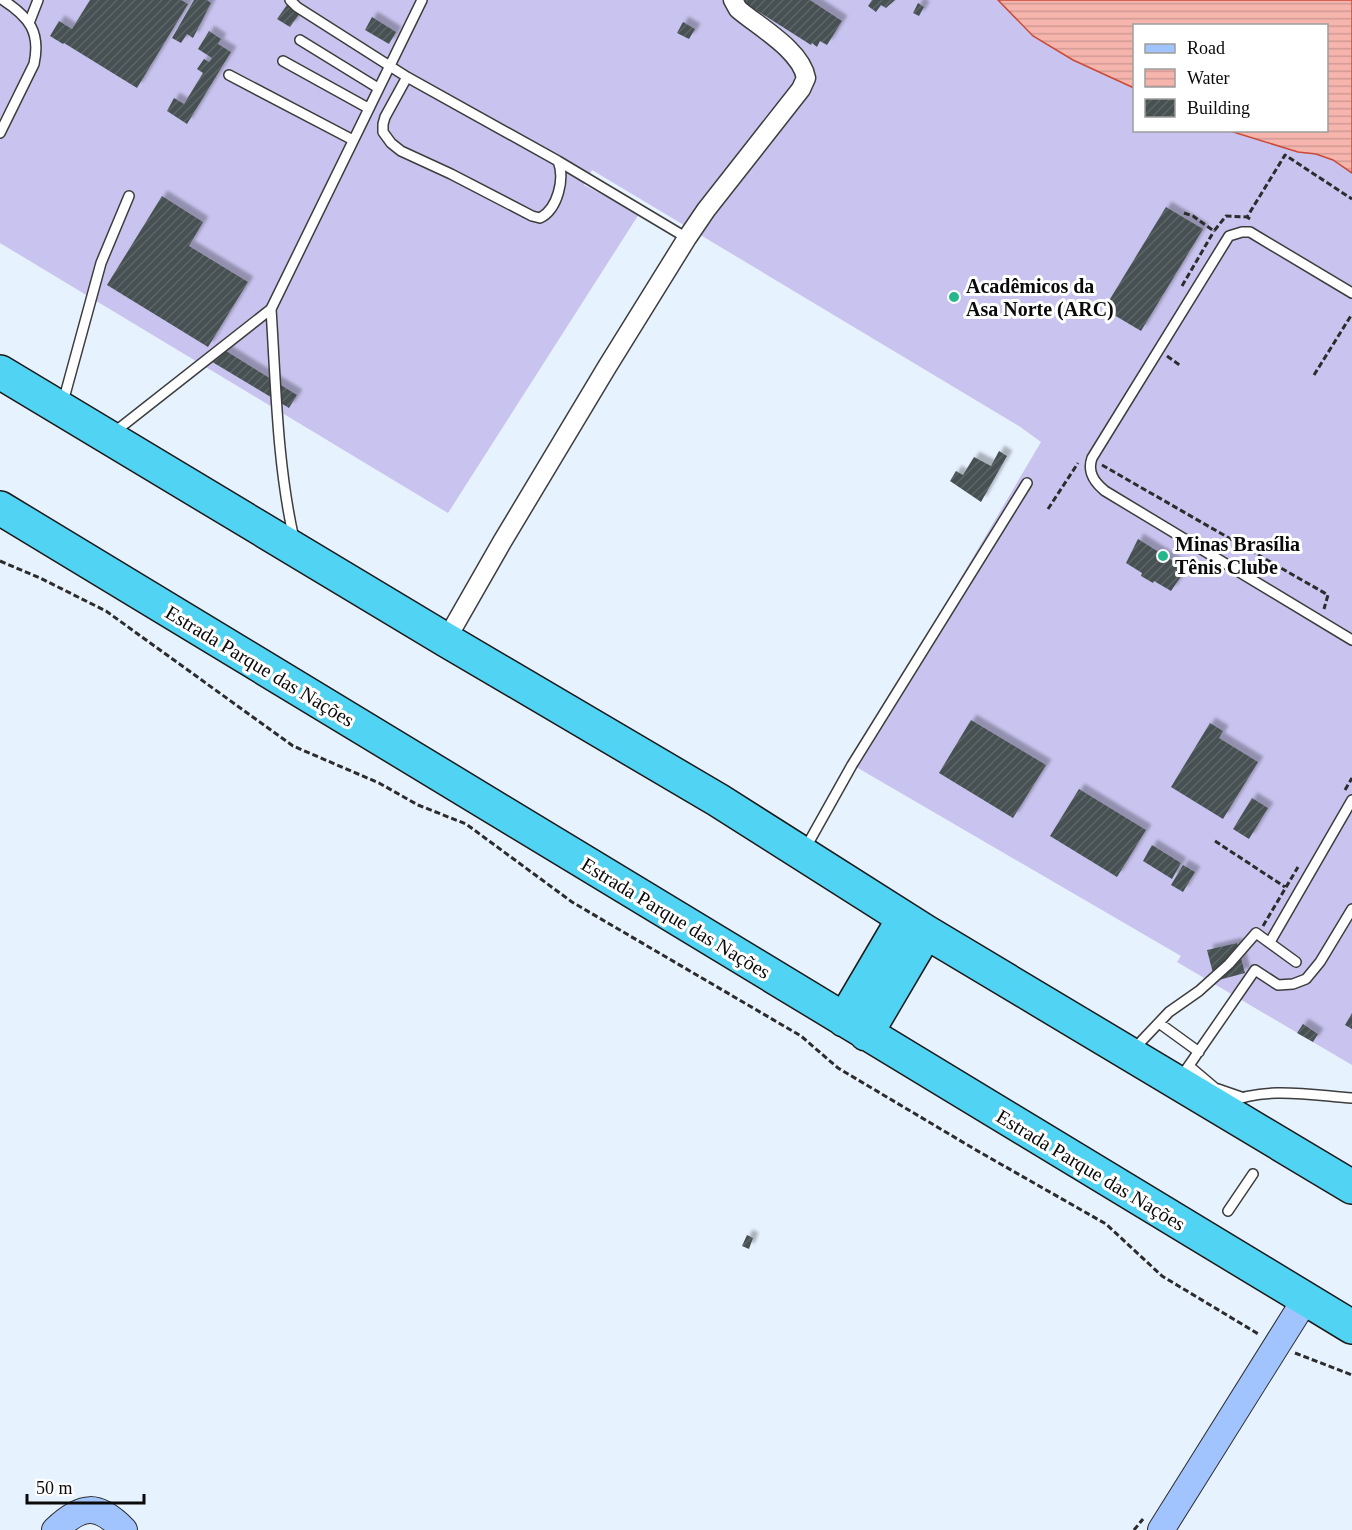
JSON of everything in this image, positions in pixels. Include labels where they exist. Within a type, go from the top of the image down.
[{"type":"highway","points":[[0,372],[446,640],[718,800],[915,925],[1129,1054],[1183,1075],[1230,1102],[1352,1188]]},
{"type":"highway","name":"Estrada Parque das Nações","points":[[0,508],[1352,1327]]},
{"type":"highway","points":[[855,1027],[915,925]]},
{"type":"street","points":[[446,640],[502,542],[687,238],[706,210],[801,89],[806,78],[802,63],[738,9],[733,0]]},
{"type":"street","points":[[1161,1530],[1305,1300]]},
{"type":"street","points":[[55,1530],[76,1512],[98,1510],[112,1517],[124,1530]]},
{"type":"lane","points":[[0,133],[34,64],[36,52],[35,38],[29,23],[22,13],[3,0]]},
{"type":"lane","points":[[29,23],[38,0]]},
{"type":"lane","points":[[290,0],[297,7],[407,77],[543,151],[687,238]]},
{"type":"lane","points":[[108,437],[271,309],[422,0]]},
{"type":"lane","points":[[300,40],[378,88]]},
{"type":"lane","points":[[283,61],[368,108]]},
{"type":"lane","points":[[229,75],[353,140]]},
{"type":"lane","points":[[407,77],[383,124],[383,132],[401,152],[451,174],[536,218],[549,212],[560,188],[562,173],[558,161]]},
{"type":"lane","points":[[61,409],[101,263],[129,196]]},
{"type":"lane","points":[[1352,293],[1250,232],[1229,236],[1092,458],[1089,468],[1094,481],[1105,491],[1352,640]]},
{"type":"lane","points":[[271,309],[285,492],[296,550]]},
{"type":"lane","points":[[802,854],[852,765],[1028,483]]},
{"type":"lane","points":[[1270,942],[1352,800]]},
{"type":"lane","points":[[1183,1075],[1255,970],[1278,985],[1293,984],[1306,979],[1320,962],[1352,909]]},
{"type":"lane","points":[[1129,1054],[1170,1012],[1200,991],[1229,964],[1256,933],[1296,962]]},
{"type":"lane","points":[[1160,1023],[1199,1052]]},
{"type":"lane","points":[[1230,1102],[1258,1094],[1352,1098]]},
{"type":"lane","points":[[1228,1212],[1253,1174]]},
{"type":"path","points":[[1247,217],[1285,154],[1352,199]]},
{"type":"path","points":[[1184,213],[1193,216],[1214,231],[1226,216],[1247,217],[1257,223]]},
{"type":"path","points":[[1314,375],[1352,314]]},
{"type":"path","points":[[1165,355],[1181,366]]},
{"type":"path","points":[[1100,463],[1328,595],[1324,611]]},
{"type":"path","points":[[0,561],[106,611],[293,746],[379,783],[411,802],[466,824],[572,902],[801,1036],[838,1068],[1106,1224],[1162,1276],[1277,1345],[1311,1361],[1352,1375]]},
{"type":"path","points":[[1215,842],[1285,886]]},
{"type":"shaded area","points":[[0,0],[998,0],[1033,36],[1073,60],[1133,88],[1133,132],[1233,132],[1333,160],[1352,173],[1352,1065],[1177,962],[1181,956],[851,764],[1041,442],[1019,426],[592,170],[584,185],[639,214],[448,513],[0,243]]},
{"type":"water","points":[[998,0],[1352,0],[1352,173],[1333,160],[1316,154],[1298,152],[1233,132],[1328,132],[1328,24],[1133,24],[1133,88],[1073,60],[1033,36]]},
{"type":"building","points":[[90,0],[181,0],[188,4],[137,88],[50,36],[59,21],[72,29]]},
{"type":"building","points":[[194,0],[207,0],[211,3],[193,38],[187,34],[181,43],[172,38]]},
{"type":"building","points":[[740,0],[810,0],[842,21],[827,45],[820,41],[817,47]]},
{"type":"building","points":[[872,0],[895,0],[886,8],[881,5],[876,12],[868,6]]},
{"type":"building","points":[[918,3],[924,7],[919,16],[913,13]]},
{"type":"building","points":[[287,5],[300,13],[290,27],[277,19]]},
{"type":"building","points":[[372,17],[396,32],[389,44],[365,30]]},
{"type":"building","points":[[683,22],[695,29],[689,39],[677,33]]},
{"type":"building","points":[[209,31],[221,39],[218,44],[231,52],[187,124],[167,111],[174,98],[184,104],[203,73],[197,69],[204,59],[209,62],[212,58],[198,49]]},
{"type":"building","points":[[162,196],[203,222],[189,246],[248,282],[208,347],[107,285]]},
{"type":"building","points":[[1166,207],[1203,229],[1141,331],[1104,309]]},
{"type":"building","points":[[218,346],[297,395],[289,408],[209,360]]},
{"type":"building","points":[[999,451],[1007,456],[981,502],[950,481],[956,471],[963,475],[974,457],[991,466]]},
{"type":"building","points":[[1138,539],[1186,569],[1171,591],[1141,576],[1142,573],[1126,563]]},
{"type":"building","points":[[971,720],[1046,765],[1013,818],[939,773]]},
{"type":"building","points":[[1210,723],[1223,731],[1219,738],[1258,762],[1223,819],[1171,787]]},
{"type":"building","points":[[1079,789],[1146,830],[1117,877],[1050,836]]},
{"type":"building","points":[[1252,798],[1268,808],[1249,839],[1233,829]]},
{"type":"building","points":[[1152,845],[1181,863],[1172,879],[1143,861]]},
{"type":"building","points":[[1183,865],[1195,872],[1183,892],[1171,885]]},
{"type":"building","points":[[1237,943],[1245,973],[1215,981],[1207,950]]},
{"type":"building","points":[[1352,1013],[1352,1029],[1345,1025]]},
{"type":"building","points":[[1303,1024],[1318,1034],[1313,1042],[1297,1033]]},
{"type":"building","points":[[747,1235],[753,1238],[749,1249],[742,1246]]},
{"type":"place","name":"Acadêmicos da Asa Norte (ARC)","points":[[954,297]]},
{"type":"place","name":"Minas Brasília Tênis Clube","points":[[1163,556]]}]
